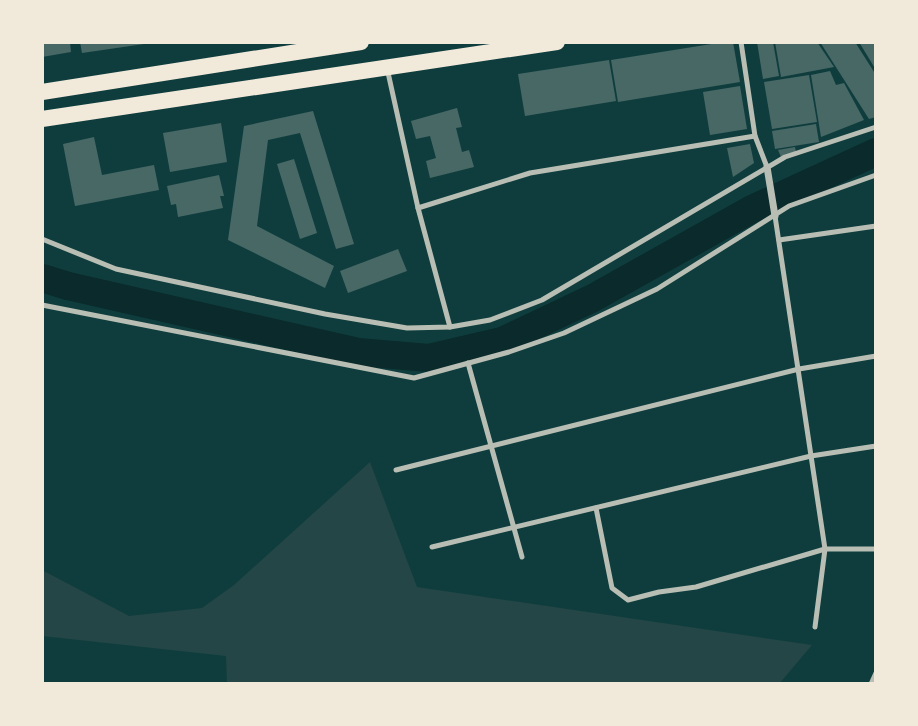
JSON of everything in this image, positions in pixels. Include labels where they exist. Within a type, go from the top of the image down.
[{"type":"main road","points":[[42,92],[361,42]]},
{"type":"main road","points":[[42,119],[557,42]]},
{"type":"street","points":[[767,169],[775,216]]},
{"type":"lane","points":[[741,42],[755,136],[767,169]]},
{"type":"lane","points":[[386,67],[418,208],[450,327]]},
{"type":"lane","points":[[42,239],[116,269],[142,275],[325,314],[407,328],[450,327],[490,320],[542,300],[785,157],[876,127]]},
{"type":"lane","points":[[418,208],[530,173],[755,136]]},
{"type":"lane","points":[[42,305],[414,378],[509,352],[576,328],[657,289],[789,206],[876,175]]},
{"type":"lane","points":[[775,216],[824,549],[815,627]]},
{"type":"lane","points":[[779,240],[876,226]]},
{"type":"lane","points":[[396,470],[799,369],[876,356]]},
{"type":"lane","points":[[468,363],[522,557]]},
{"type":"lane","points":[[432,547],[811,456],[876,446]]},
{"type":"lane","points":[[596,508],[612,588],[628,600],[696,587],[824,549],[876,549]]},
{"type":"lane","points":[[871,684],[876,673]]},
{"type":"shaded area","points":[[370,462],[417,587],[812,645],[779,684],[227,684],[226,656],[42,636],[42,570],[129,616],[202,608],[234,585]]},
{"type":"building","points":[[42,42],[70,42],[71,52],[42,57]]},
{"type":"building","points":[[80,42],[144,42],[144,44],[82,53]]},
{"type":"building","points":[[733,42],[740,82],[618,102],[611,60]]},
{"type":"building","points":[[757,42],[773,42],[779,76],[763,79]]},
{"type":"building","points":[[775,42],[817,42],[834,67],[781,77]]},
{"type":"building","points":[[820,42],[855,42],[876,75],[876,117],[869,119]]},
{"type":"building","points":[[859,42],[876,42],[876,70]]},
{"type":"building","points":[[609,60],[616,101],[525,116],[518,74]]},
{"type":"building","points":[[830,71],[836,85],[844,83],[864,120],[821,137],[811,75]]},
{"type":"building","points":[[809,75],[817,122],[772,129],[764,82]]},
{"type":"building","points":[[740,86],[747,129],[710,135],[703,92]]},
{"type":"building","points":[[457,108],[462,127],[456,128],[462,152],[469,150],[474,167],[430,178],[426,161],[436,158],[430,136],[416,139],[411,121]]},
{"type":"building","points":[[313,111],[354,244],[336,249],[300,133],[268,140],[257,226],[334,266],[325,288],[228,240],[244,126]]},
{"type":"building","points":[[221,123],[227,162],[170,172],[163,133]]},
{"type":"building","points":[[816,124],[819,142],[775,149],[772,131]]},
{"type":"building","points":[[94,137],[102,175],[154,165],[159,190],[75,206],[63,144]]},
{"type":"building","points":[[750,144],[754,163],[733,177],[727,148]]},
{"type":"building","points":[[795,147],[796,152],[781,157],[778,150]]},
{"type":"building","points":[[294,159],[317,233],[300,239],[277,164]]},
{"type":"building","points":[[219,175],[224,196],[220,196],[223,208],[178,217],[176,204],[171,205],[167,186]]},
{"type":"building","points":[[398,249],[407,271],[348,293],[340,271]]},
{"type":"waterway","points":[[42,278],[358,352],[429,358],[502,341],[593,298],[752,209],[876,152]]}]
